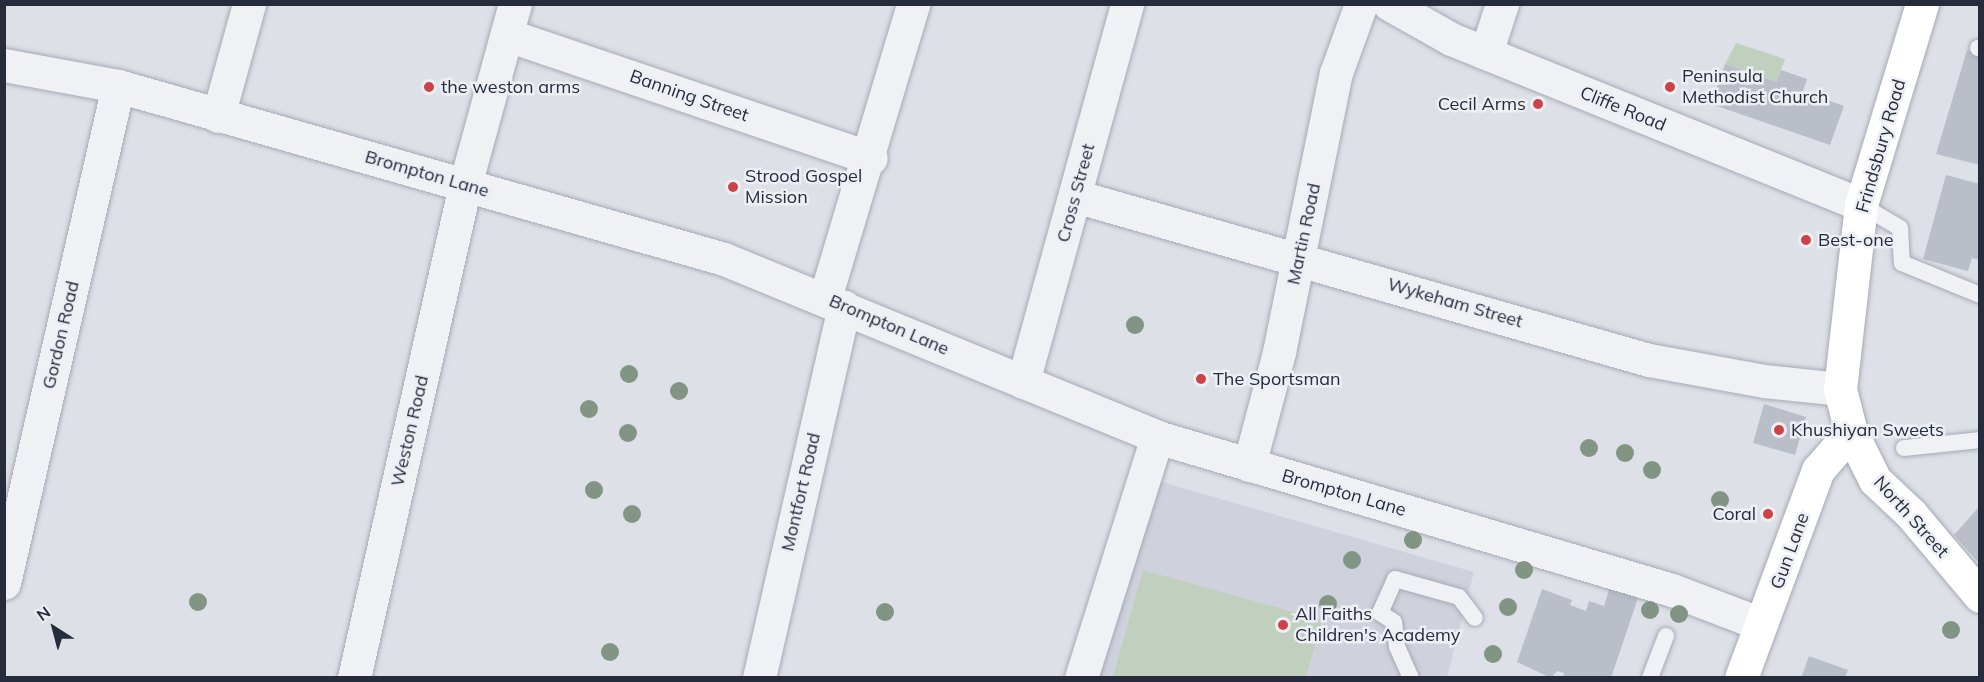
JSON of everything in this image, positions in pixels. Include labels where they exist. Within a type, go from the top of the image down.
[{"type":"main road","name":"Frindsbury Road","points":[[1851,432],[1840,388],[1861,205],[1922,4]]},
{"type":"main road","name":"North Street","points":[[1851,432],[1875,480],[1980,596]]},
{"type":"main road","name":"Gun Lane","points":[[1741,678],[1818,470],[1851,432]]},
{"type":"street","points":[[218,116],[249,4]]},
{"type":"street","name":"Montfort Road","points":[[759,678],[834,303],[914,4]]},
{"type":"street","name":"Cross Street","points":[[1023,382],[1127,4]]},
{"type":"street","name":"Martin Road","points":[[1249,465],[1299,258],[1336,73],[1361,4]]},
{"type":"street","name":"Cliffe Road","points":[[1389,4],[1426,27],[1486,53],[1861,205]]},
{"type":"street","points":[[1486,53],[1502,4]]},
{"type":"street","name":"Banning Street","points":[[511,20],[871,158]]},
{"type":"street","name":"Weston Road","points":[[354,678],[465,185],[511,20]]},
{"type":"street","name":"Brompton Lane","points":[[4,65],[118,87],[724,260],[834,303],[1156,437],[1672,590],[1761,624]]},
{"type":"street","name":"Gordon Road","points":[[4,583],[118,87]]},
{"type":"street","name":"Wykeham Street","points":[[1075,196],[1299,258],[1649,360],[1764,381],[1840,388]]},
{"type":"street","points":[[1081,678],[1156,437]]},
{"type":"lane","points":[[1861,205],[1900,228],[1902,263],[1980,295]]},
{"type":"lane","points":[[1904,448],[1980,440]]},
{"type":"lane","points":[[1411,678],[1397,647],[1394,622],[1380,613],[1395,579],[1459,597],[1475,618]]},
{"type":"lane","points":[[1650,678],[1666,636]]},
{"type":"shaded area","name":"All Faiths Children's Academy","points":[[1148,478],[1474,572],[1447,677],[1091,678]]},
{"type":"green space","points":[[1736,43],[1785,59],[1776,82],[1725,64]]},
{"type":"green space","points":[[1143,570],[1322,620],[1306,677],[1113,677]]},
{"type":"building","points":[[1967,50],[1980,53],[1980,165],[1936,154]]},
{"type":"building","points":[[1725,64],[1776,82],[1781,70],[1807,79],[1803,91],[1844,106],[1830,145],[1711,104]]},
{"type":"building","points":[[1946,175],[1980,184],[1980,260],[1972,258],[1968,271],[1923,259]]},
{"type":"building","points":[[1764,404],[1806,417],[1795,455],[1753,443]]},
{"type":"building","points":[[1978,508],[1980,510],[1980,564],[1954,535]]},
{"type":"building","points":[[1611,583],[1640,592],[1611,678],[1563,678],[1564,673],[1557,671],[1551,678],[1517,662],[1542,589],[1572,600],[1570,605],[1586,611],[1589,601],[1604,606]]},
{"type":"building","points":[[1809,656],[1848,670],[1845,678],[1801,678]]},
{"type":"place","name":"the weston arms","points":[[429,87]]},
{"type":"place","name":"Peninsula Methodist Church","points":[[1670,87]]},
{"type":"place","name":"Cecil Arms","points":[[1538,104]]},
{"type":"place","name":"Strood Gospel Mission","points":[[733,187]]},
{"type":"place","name":"Best-one","points":[[1806,240]]},
{"type":"place","name":"The Sportsman","points":[[1201,379]]},
{"type":"place","name":"Khushiyan Sweets","points":[[1779,430]]},
{"type":"place","name":"Coral","points":[[1768,514]]},
{"type":"place","name":"All Faiths Children's Academy","points":[[1283,625]]}]
